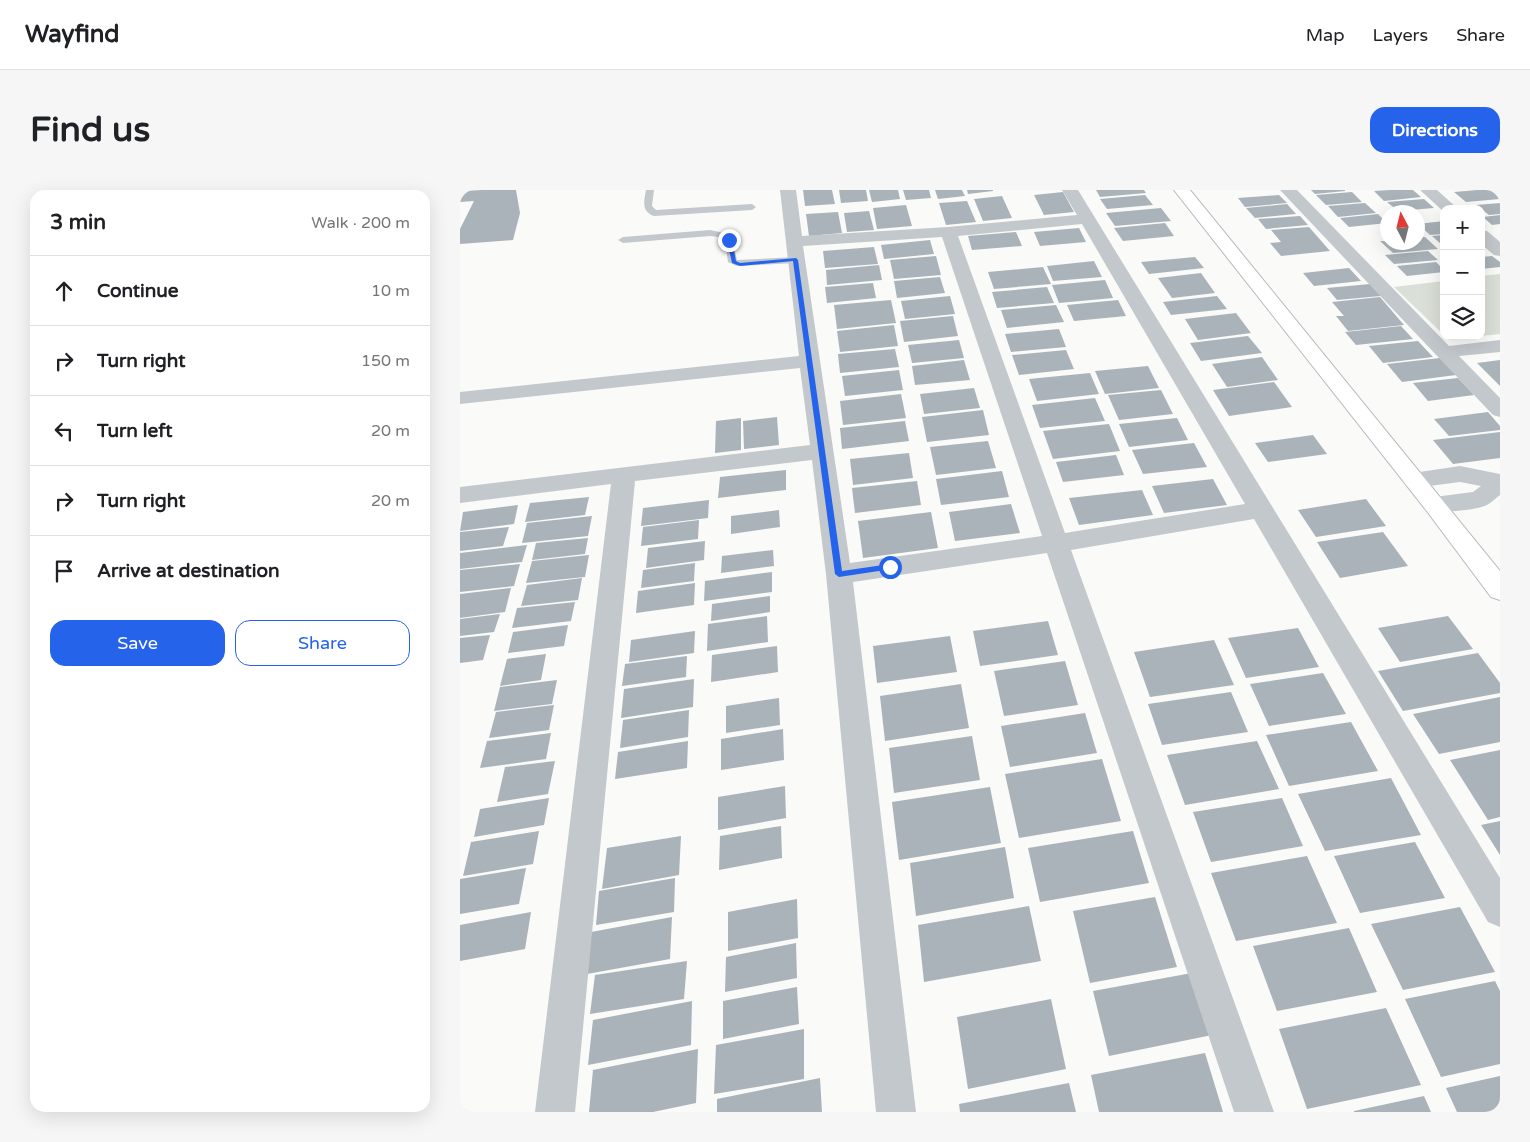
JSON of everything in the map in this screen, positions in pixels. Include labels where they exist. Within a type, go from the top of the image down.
[{"type":"street","points":[[788,190],[794,251],[839,574],[896,1112]]},
{"type":"street","points":[[1070,190],[1500,910]]},
{"type":"street","points":[[1182,190],[1434,504],[1500,590]]},
{"type":"street","points":[[1288,190],[1500,410]]},
{"type":"street","points":[[1428,190],[1445,205]]},
{"type":"street","points":[[794,251],[948,232],[1087,219]]},
{"type":"street","points":[[948,232],[1254,1112]]},
{"type":"street","points":[[1485,238],[1500,251]]},
{"type":"street","points":[[1444,352],[1500,346]]},
{"type":"street","points":[[460,398],[809,361]]},
{"type":"street","points":[[460,495],[822,451]]},
{"type":"street","points":[[1414,480],[1460,474],[1500,482]]},
{"type":"street","points":[[555,1112],[624,475]]},
{"type":"street","points":[[1434,504],[1479,499],[1500,482]]},
{"type":"street","points":[[839,574],[1261,510]]},
{"type":"lane","points":[[650,190],[648,206],[654,213],[752,207]]},
{"type":"lane","points":[[623,240],[710,233],[721,235],[729,240],[734,262],[740,264],[794,251]]},
{"type":"shaded area","points":[[1500,274],[1500,334],[1485,336],[1485,276]]},
{"type":"shaded area","points":[[1440,281],[1440,331],[1394,287]]},
{"type":"building","points":[[516,190],[520,213],[513,240],[460,244],[460,229],[474,201],[460,202],[460,191]]},
{"type":"building","points":[[803,190],[832,190],[835,204],[805,206]]},
{"type":"building","points":[[839,190],[866,190],[868,201],[841,203]]},
{"type":"building","points":[[869,190],[898,190],[900,199],[872,202]]},
{"type":"building","points":[[903,190],[929,190],[931,198],[906,200]]},
{"type":"building","points":[[935,190],[962,190],[965,196],[938,199]]},
{"type":"building","points":[[967,190],[993,190],[993,191],[968,194]]},
{"type":"building","points":[[1096,190],[1144,190],[1146,193],[1100,197]]},
{"type":"building","points":[[1311,190],[1345,190],[1345,191],[1315,194]]},
{"type":"building","points":[[1413,190],[1421,197],[1384,201],[1374,191]]},
{"type":"building","points":[[1491,190],[1500,199],[1466,202],[1454,192]]},
{"type":"building","points":[[1063,192],[1074,212],[1044,215],[1034,195]]},
{"type":"building","points":[[1352,192],[1362,202],[1326,205],[1316,195]]},
{"type":"building","points":[[1145,195],[1153,205],[1107,209],[1100,199]]},
{"type":"building","points":[[1279,195],[1287,203],[1245,207],[1238,198]]},
{"type":"building","points":[[1002,196],[1012,218],[983,221],[974,199]]},
{"type":"building","points":[[1424,199],[1434,208],[1425,209],[1425,205],[1391,205],[1387,202]]},
{"type":"building","points":[[967,201],[976,222],[946,225],[939,203]]},
{"type":"building","points":[[1365,203],[1376,213],[1338,217],[1328,206]]},
{"type":"building","points":[[1500,203],[1500,214],[1489,215],[1485,212],[1485,205],[1476,205]]},
{"type":"building","points":[[1287,204],[1296,214],[1255,218],[1246,208]]},
{"type":"building","points":[[906,205],[912,226],[877,229],[873,208]]},
{"type":"building","points":[[1161,208],[1171,221],[1115,226],[1106,213]]},
{"type":"building","points":[[869,211],[874,230],[847,232],[844,213]]},
{"type":"building","points":[[838,212],[842,233],[809,236],[806,214]]},
{"type":"building","points":[[1378,214],[1380,216],[1380,224],[1349,227],[1340,218]]},
{"type":"building","points":[[1500,215],[1500,224],[1492,225],[1485,217]]},
{"type":"building","points":[[1300,216],[1308,225],[1266,229],[1258,219]]},
{"type":"building","points":[[1440,221],[1440,234],[1430,235],[1425,230],[1425,223]]},
{"type":"building","points":[[1165,223],[1174,236],[1123,241],[1114,228]]},
{"type":"building","points":[[1309,227],[1330,251],[1281,256],[1270,243],[1281,242],[1271,230]]},
{"type":"building","points":[[1079,228],[1086,242],[1040,246],[1034,232]]},
{"type":"building","points":[[1016,232],[1022,246],[972,250],[968,236]]},
{"type":"building","points":[[1440,235],[1440,243],[1432,236]]},
{"type":"building","points":[[1425,237],[1438,249],[1393,253],[1390,250],[1425,250]]},
{"type":"building","points":[[930,240],[934,254],[884,259],[881,245]]},
{"type":"building","points":[[874,247],[878,264],[825,268],[823,251]]},
{"type":"building","points":[[1428,251],[1438,260],[1394,264],[1385,255]]},
{"type":"building","points":[[936,256],[941,275],[894,279],[890,260]]},
{"type":"building","points":[[1492,256],[1500,262],[1500,267],[1485,269],[1485,257]]},
{"type":"building","points":[[1195,257],[1204,268],[1149,274],[1141,262]]},
{"type":"building","points":[[1094,261],[1102,277],[1053,281],[1047,266]]},
{"type":"building","points":[[1436,262],[1440,266],[1440,272],[1407,276],[1397,266]]},
{"type":"building","points":[[879,265],[882,280],[827,285],[826,270]]},
{"type":"building","points":[[1043,267],[1051,284],[994,289],[988,272]]},
{"type":"building","points":[[1349,268],[1361,281],[1314,286],[1303,273]]},
{"type":"building","points":[[1201,273],[1215,293],[1172,298],[1158,278]]},
{"type":"building","points":[[940,277],[945,293],[897,298],[894,281]]},
{"type":"building","points":[[1105,280],[1113,298],[1059,303],[1052,285]]},
{"type":"building","points":[[873,283],[876,298],[827,303],[825,287]]},
{"type":"building","points":[[1370,284],[1381,296],[1337,300],[1327,288]]},
{"type":"building","points":[[1047,287],[1054,303],[997,308],[992,292]]},
{"type":"building","points":[[950,296],[955,314],[905,319],[901,301]]},
{"type":"building","points":[[1217,296],[1227,309],[1171,315],[1163,302]]},
{"type":"building","points":[[1380,297],[1404,325],[1348,331],[1336,316],[1344,316],[1332,302]]},
{"type":"building","points":[[891,300],[896,323],[837,329],[834,305]]},
{"type":"building","points":[[1118,300],[1126,316],[1074,321],[1067,305]]},
{"type":"building","points":[[1056,305],[1064,322],[1007,328],[1001,310]]},
{"type":"building","points":[[1236,313],[1251,333],[1198,340],[1185,319]]},
{"type":"building","points":[[953,316],[958,336],[904,342],[900,321]]},
{"type":"building","points":[[894,325],[898,346],[840,352],[837,331]]},
{"type":"building","points":[[1401,326],[1413,339],[1356,345],[1345,332]]},
{"type":"building","points":[[1059,329],[1066,347],[1011,352],[1005,334]]},
{"type":"building","points":[[1248,336],[1262,353],[1201,361],[1190,343]]},
{"type":"building","points":[[959,340],[964,358],[912,363],[908,345]]},
{"type":"building","points":[[1418,341],[1433,357],[1383,363],[1369,346]]},
{"type":"building","points":[[895,349],[899,367],[840,373],[838,354]]},
{"type":"building","points":[[1066,350],[1074,369],[1019,375],[1012,355]]},
{"type":"building","points":[[1262,357],[1278,380],[1227,387],[1212,364]]},
{"type":"building","points":[[1440,358],[1456,375],[1402,382],[1387,364]]},
{"type":"building","points":[[964,360],[970,380],[915,385],[912,366]]},
{"type":"building","points":[[1500,360],[1500,386],[1477,363]]},
{"type":"building","points":[[1148,366],[1159,388],[1105,394],[1095,371]]},
{"type":"building","points":[[899,370],[903,390],[845,396],[842,376]]},
{"type":"building","points":[[1090,373],[1099,394],[1037,401],[1029,379]]},
{"type":"building","points":[[1458,378],[1474,395],[1428,401],[1413,383]]},
{"type":"building","points":[[1274,382],[1292,407],[1229,416],[1213,390]]},
{"type":"building","points":[[974,388],[980,408],[924,414],[920,394]]},
{"type":"building","points":[[1161,390],[1173,414],[1119,420],[1108,395]]},
{"type":"building","points":[[901,394],[906,418],[843,425],[840,401]]},
{"type":"building","points":[[1095,398],[1105,421],[1040,428],[1032,405]]},
{"type":"building","points":[[983,410],[989,435],[927,442],[922,417]]},
{"type":"building","points":[[1488,412],[1500,426],[1500,430],[1449,436],[1434,419]]},
{"type":"building","points":[[777,417],[779,445],[744,449],[743,421]]},
{"type":"building","points":[[741,418],[741,450],[715,453],[716,421]]},
{"type":"building","points":[[1177,418],[1188,440],[1129,447],[1119,424]]},
{"type":"building","points":[[905,421],[909,441],[842,449],[840,428]]},
{"type":"building","points":[[1109,424],[1120,451],[1053,459],[1043,431]]},
{"type":"building","points":[[1500,432],[1500,458],[1453,464],[1433,440]]},
{"type":"building","points":[[1313,435],[1327,454],[1268,462],[1255,443]]},
{"type":"building","points":[[988,441],[996,468],[936,475],[930,447]]},
{"type":"building","points":[[1194,443],[1207,467],[1143,474],[1132,450]]},
{"type":"building","points":[[909,453],[913,478],[853,485],[850,459]]},
{"type":"building","points":[[1116,455],[1124,475],[1063,482],[1056,462]]},
{"type":"building","points":[[786,470],[786,490],[718,498],[720,477]]},
{"type":"building","points":[[1002,471],[1009,497],[941,505],[936,479]]},
{"type":"building","points":[[1213,479],[1227,505],[1164,513],[1152,486]]},
{"type":"building","points":[[917,481],[921,505],[855,513],[852,488]]},
{"type":"building","points":[[1142,490],[1153,515],[1079,525],[1069,498]]},
{"type":"building","points":[[589,497],[585,515],[525,522],[530,503]]},
{"type":"building","points":[[1366,499],[1386,526],[1316,537],[1298,510]]},
{"type":"building","points":[[709,500],[708,518],[641,526],[643,508]]},
{"type":"building","points":[[1011,504],[1020,533],[955,541],[949,512]]},
{"type":"building","points":[[518,505],[514,524],[460,531],[463,512]]},
{"type":"building","points":[[779,510],[780,527],[731,534],[731,516]]},
{"type":"building","points":[[931,512],[938,548],[863,558],[858,521]]},
{"type":"building","points":[[592,516],[588,536],[522,543],[527,523]]},
{"type":"building","points":[[699,520],[698,539],[641,546],[643,527]]},
{"type":"building","points":[[509,527],[503,546],[460,551],[460,532]]},
{"type":"building","points":[[1383,532],[1408,566],[1340,578],[1317,542]]},
{"type":"building","points":[[588,538],[585,554],[532,560],[536,543]]},
{"type":"building","points":[[705,541],[704,560],[646,568],[648,548]]},
{"type":"building","points":[[527,545],[522,562],[460,569],[460,553]]},
{"type":"building","points":[[773,550],[774,566],[721,573],[722,556]]},
{"type":"building","points":[[589,555],[585,577],[526,583],[532,561]]},
{"type":"building","points":[[695,563],[694,581],[641,588],[643,570]]},
{"type":"building","points":[[520,564],[514,586],[460,592],[460,570]]},
{"type":"building","points":[[772,572],[772,592],[704,601],[705,581]]},
{"type":"building","points":[[582,578],[578,600],[521,606],[527,585]]},
{"type":"building","points":[[695,583],[694,605],[636,613],[638,591]]},
{"type":"building","points":[[511,588],[505,612],[460,618],[460,594]]},
{"type":"building","points":[[770,596],[770,612],[711,621],[712,604]]},
{"type":"building","points":[[575,602],[571,621],[512,628],[517,608]]},
{"type":"building","points":[[500,614],[494,632],[460,636],[460,619]]},
{"type":"building","points":[[767,616],[768,642],[707,651],[708,624]]},
{"type":"building","points":[[1448,616],[1473,649],[1400,662],[1378,628]]},
{"type":"building","points":[[1048,621],[1058,655],[980,666],[973,631]]},
{"type":"building","points":[[568,625],[564,646],[508,653],[513,632]]},
{"type":"building","points":[[1298,628],[1319,667],[1246,678],[1228,638]]},
{"type":"building","points":[[695,631],[694,653],[629,662],[631,640]]},
{"type":"building","points":[[490,635],[483,660],[460,663],[460,638]]},
{"type":"building","points":[[950,636],[957,672],[877,683],[873,646]]},
{"type":"building","points":[[1214,640],[1234,685],[1150,697],[1134,652]]},
{"type":"building","points":[[777,646],[778,672],[711,682],[712,655]]},
{"type":"building","points":[[1478,653],[1500,683],[1500,693],[1403,711],[1378,671]]},
{"type":"building","points":[[546,654],[541,680],[500,686],[507,659]]},
{"type":"building","points":[[687,656],[686,677],[622,686],[625,664]]},
{"type":"building","points":[[1065,661],[1078,705],[1004,716],[994,671]]},
{"type":"building","points":[[1323,673],[1346,714],[1269,726],[1250,684]]},
{"type":"building","points":[[694,679],[693,707],[621,718],[624,689]]},
{"type":"building","points":[[557,680],[552,704],[494,711],[500,687]]},
{"type":"building","points":[[961,684],[969,728],[885,741],[880,696]]},
{"type":"building","points":[[1231,692],[1248,732],[1162,745],[1148,704]]},
{"type":"building","points":[[1500,697],[1500,742],[1439,754],[1413,714]]},
{"type":"building","points":[[779,698],[780,725],[726,733],[726,706]]},
{"type":"building","points":[[554,705],[549,730],[489,738],[496,712]]},
{"type":"building","points":[[689,710],[688,737],[620,748],[623,720]]},
{"type":"building","points":[[1085,713],[1097,753],[1010,767],[1001,726]]},
{"type":"building","points":[[1351,722],[1378,771],[1289,786],[1266,735]]},
{"type":"building","points":[[783,729],[784,760],[721,770],[721,739]]},
{"type":"building","points":[[551,733],[546,759],[480,768],[487,741]]},
{"type":"building","points":[[972,736],[980,780],[894,793],[889,748]]},
{"type":"building","points":[[688,741],[687,768],[615,779],[618,752]]},
{"type":"building","points":[[1257,741],[1279,789],[1185,805],[1167,755]]},
{"type":"building","points":[[1500,750],[1500,817],[1488,820],[1450,760]]},
{"type":"building","points":[[1102,759],[1121,821],[1019,838],[1005,774]]},
{"type":"building","points":[[555,761],[548,794],[497,802],[505,767]]},
{"type":"building","points":[[1391,778],[1421,835],[1325,851],[1298,794]]},
{"type":"building","points":[[785,786],[786,818],[718,830],[718,797]]},
{"type":"building","points":[[990,787],[1001,843],[899,860],[892,802]]},
{"type":"building","points":[[549,798],[544,825],[474,837],[480,809]]},
{"type":"building","points":[[1282,798],[1303,846],[1211,862],[1193,812]]},
{"type":"building","points":[[1500,821],[1500,855],[1481,825]]},
{"type":"building","points":[[781,826],[782,858],[719,870],[720,836]]},
{"type":"building","points":[[539,831],[533,864],[463,876],[471,842]]},
{"type":"building","points":[[1133,831],[1149,883],[1040,902],[1028,848]]},
{"type":"building","points":[[681,836],[679,875],[602,889],[607,848]]},
{"type":"building","points":[[1415,842],[1445,898],[1360,913],[1334,856]]},
{"type":"building","points":[[1005,847],[1014,898],[916,916],[910,863]]},
{"type":"building","points":[[1307,856],[1337,923],[1236,941],[1211,873]]},
{"type":"building","points":[[526,868],[519,904],[460,914],[460,879]]},
{"type":"building","points":[[675,878],[674,912],[596,925],[599,891]]},
{"type":"building","points":[[1155,897],[1177,967],[1090,983],[1073,911]]},
{"type":"building","points":[[797,899],[798,938],[728,951],[728,912]]},
{"type":"building","points":[[1029,906],[1041,961],[924,982],[918,925]]},
{"type":"building","points":[[1460,907],[1495,972],[1403,990],[1371,924]]},
{"type":"building","points":[[531,912],[525,949],[460,961],[460,925]]},
{"type":"building","points":[[672,917],[670,959],[587,974],[591,932]]},
{"type":"building","points":[[1349,928],[1377,992],[1277,1011],[1253,946]]},
{"type":"building","points":[[796,943],[797,978],[725,992],[726,957]]},
{"type":"building","points":[[687,961],[684,999],[590,1014],[595,975]]},
{"type":"building","points":[[1192,973],[1212,1035],[1109,1056],[1093,991]]},
{"type":"building","points":[[1495,981],[1500,991],[1500,1064],[1441,1077],[1405,999]]},
{"type":"building","points":[[797,987],[799,1024],[723,1039],[723,1001]]},
{"type":"building","points":[[1051,999],[1066,1069],[968,1089],[957,1017]]},
{"type":"building","points":[[692,1001],[691,1045],[588,1065],[593,1020]]},
{"type":"building","points":[[1386,1008],[1421,1085],[1307,1109],[1279,1029]]},
{"type":"building","points":[[804,1029],[804,1079],[714,1094],[716,1045]]},
{"type":"building","points":[[698,1049],[696,1103],[653,1112],[589,1112],[593,1070]]},
{"type":"building","points":[[1205,1053],[1223,1112],[1099,1112],[1091,1075]]},
{"type":"building","points":[[1500,1076],[1500,1112],[1457,1112],[1446,1088]]},
{"type":"building","points":[[820,1078],[822,1112],[717,1112],[717,1099]]},
{"type":"building","points":[[1069,1083],[1076,1112],[960,1112],[959,1104]]},
{"type":"building","points":[[1424,1096],[1431,1112],[1354,1112],[1354,1111]]},
{"type":"route","points":[[729,240],[734,262],[740,264],[748,265],[796,260],[839,574],[890,567]]}]
